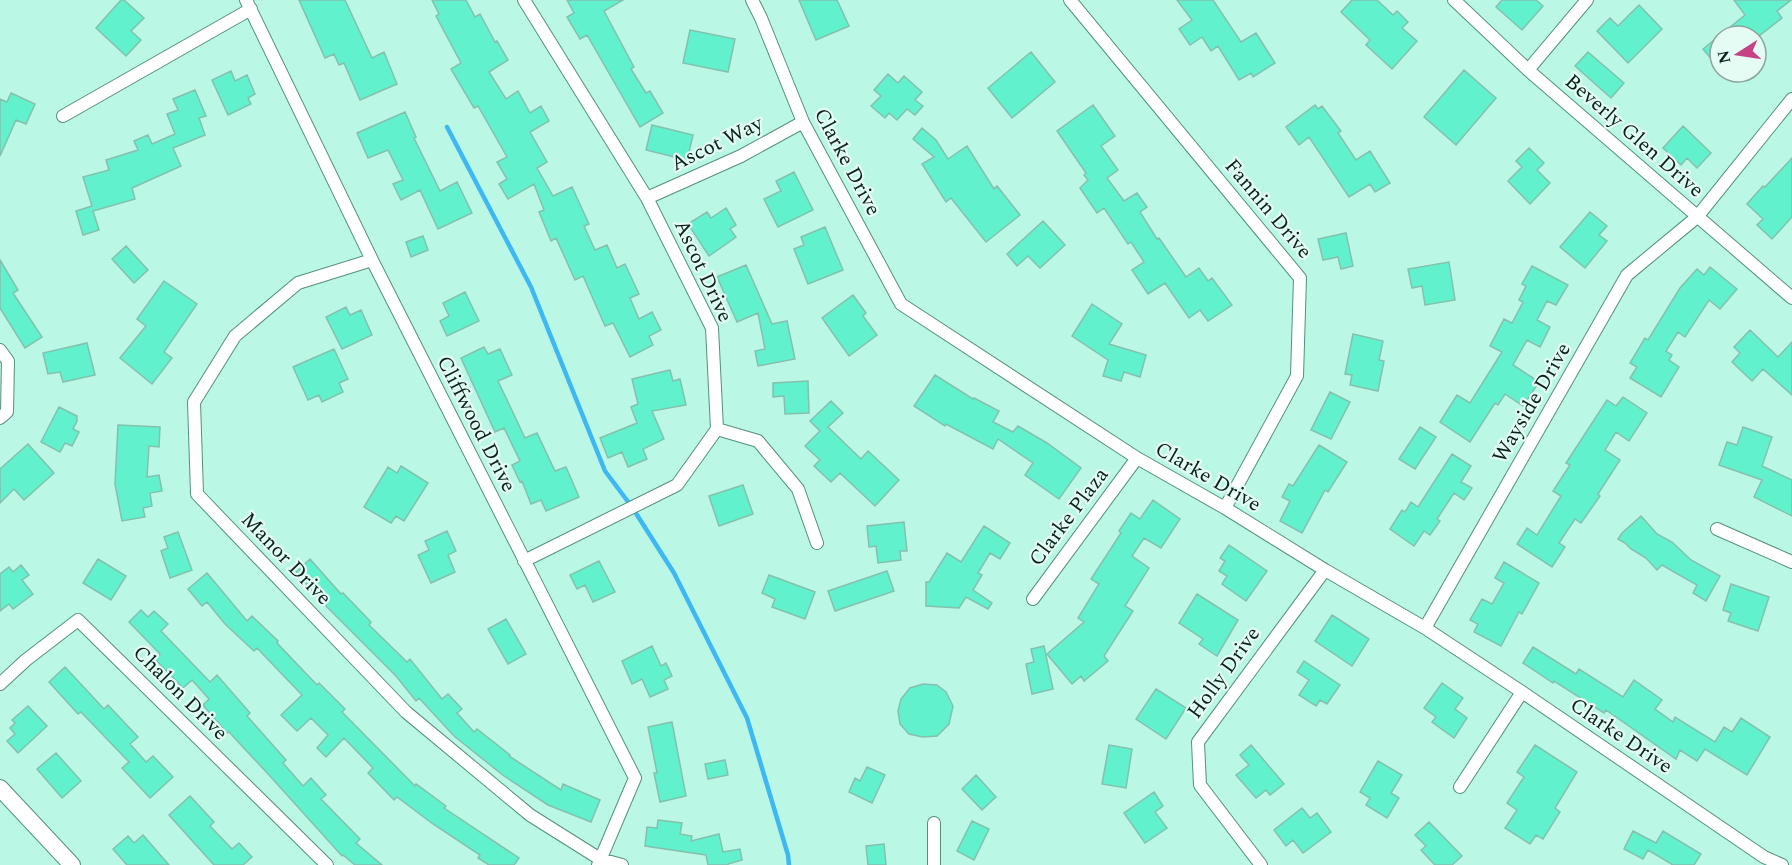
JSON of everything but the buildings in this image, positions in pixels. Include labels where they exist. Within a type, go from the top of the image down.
[{"type":"street","name":"Ascot Drive","points":[[524,0],[647,198],[712,328],[717,429]]},
{"type":"street","name":"Clarke Drive","points":[[752,0],[803,122],[901,304],[1137,458],[1425,628],[1522,692],[1761,861],[1782,865]]},
{"type":"street","name":"Fannin Drive","points":[[1070,0],[1300,278],[1298,376],[1225,508]]},
{"type":"street","name":"Beverly Glen Drive","points":[[1454,0],[1528,70],[1792,298]]},
{"type":"street","points":[[1528,70],[1587,0]]},
{"type":"street","points":[[63,116],[248,5]]},
{"type":"street","name":"Cliffwood Drive","points":[[248,5],[372,260],[635,778],[599,862]]},
{"type":"street","name":"Wayside Drive","points":[[1425,628],[1627,275],[1697,217],[1792,99]]},
{"type":"street","name":"Ascot Way","points":[[647,198],[741,156],[803,122]]},
{"type":"street","name":"Manor Drive","points":[[372,260],[298,283],[235,336],[194,402],[197,494],[406,712],[530,815],[599,862],[622,865]]},
{"type":"street","points":[[0,350],[8,361],[7,411],[0,418]]},
{"type":"street","points":[[524,561],[677,485],[717,429],[758,441],[798,489],[817,543]]},
{"type":"street","name":"Clarke Plaza","points":[[1033,599],[1137,458]]},
{"type":"street","points":[[1717,529],[1792,562]]},
{"type":"street","name":"Holly Drive","points":[[1261,865],[1200,785],[1198,742],[1324,570]]},
{"type":"street","name":"Chalon Drive","points":[[0,684],[26,660],[78,620],[327,865]]},
{"type":"street","points":[[1460,788],[1522,692]]},
{"type":"street","points":[[0,788],[72,865]]},
{"type":"street","points":[[934,823],[934,865]]},
{"type":"waterway","points":[[447,127],[531,287],[605,471],[632,507],[674,573],[747,718],[789,865]]}]
